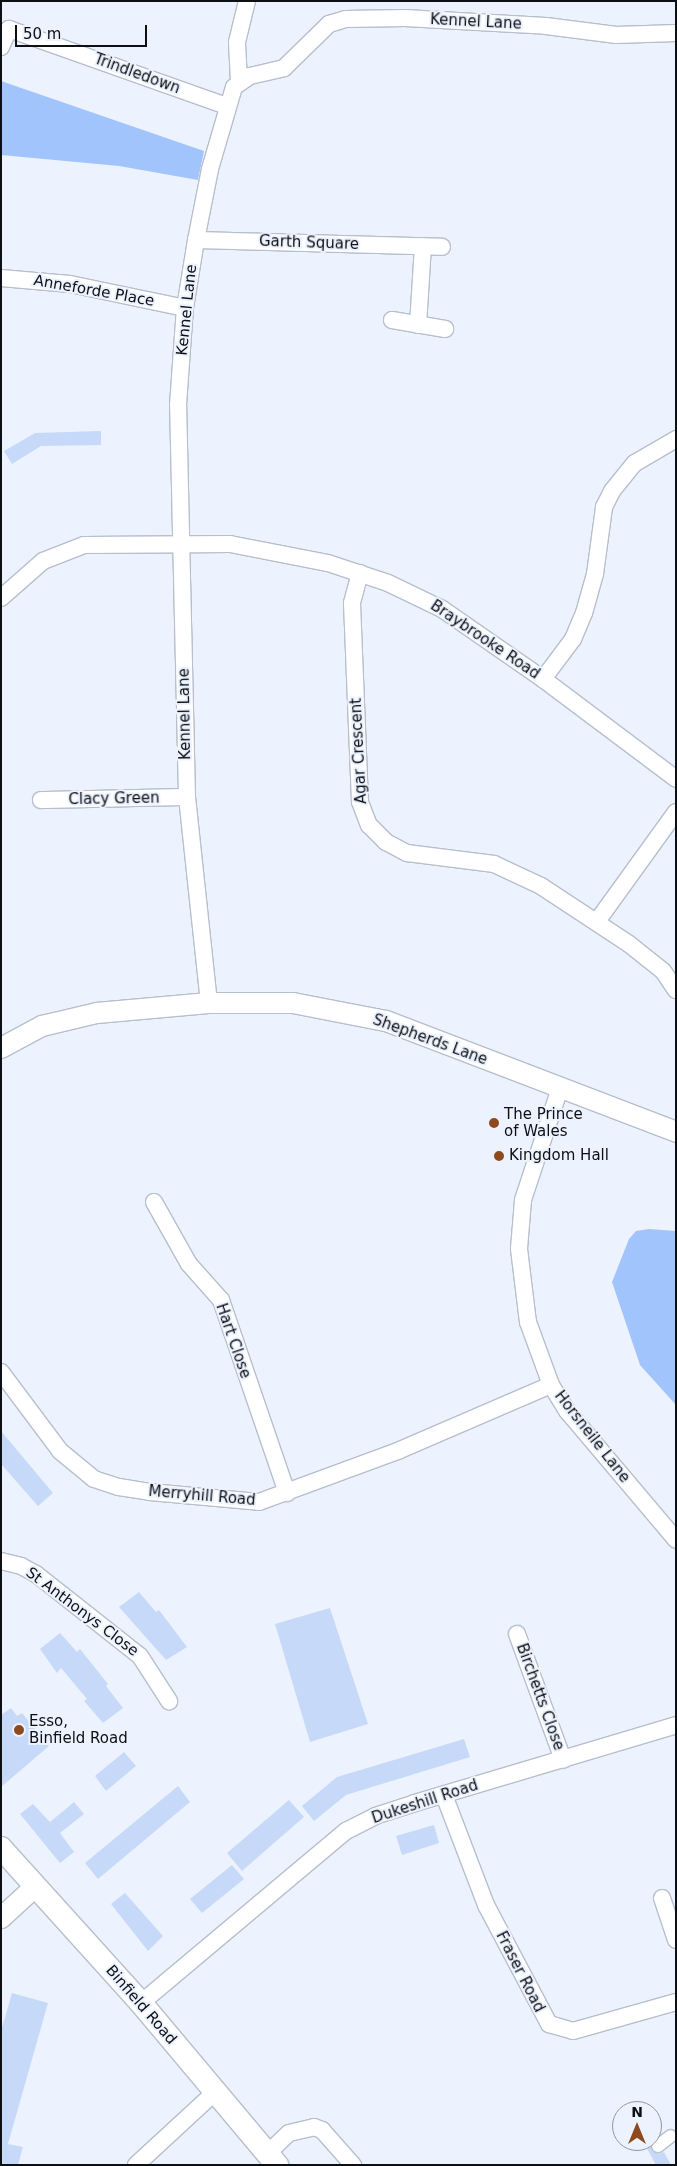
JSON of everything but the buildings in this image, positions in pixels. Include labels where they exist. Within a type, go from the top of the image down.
[{"type":"main road","name":"Binfield Road","points":[[1,1848],[140,2003],[214,2093],[272,2159]]},
{"type":"street","points":[[240,81],[237,42],[247,1]]},
{"type":"street","name":"Kennel Lane","points":[[209,1004],[187,797],[178,406],[185,308],[196,240],[226,106],[240,81],[284,68],[329,24],[345,18],[405,18],[536,26],[616,35],[676,34]]},
{"type":"street","name":"Trindledown","points":[[1,46],[9,29],[226,106]]},
{"type":"street","name":"Garth Square","points":[[196,240],[442,247]]},
{"type":"street","points":[[418,325],[423,246]]},
{"type":"street","name":"Anneforde Place","points":[[1,278],[70,284],[185,308]]},
{"type":"street","points":[[392,320],[445,329]]},
{"type":"street","points":[[543,679],[573,639],[584,613],[595,574],[604,507],[612,491],[635,463],[676,439]]},
{"type":"street","name":"Braybrooke Road","points":[[1,598],[32,569],[69,549],[99,544],[181,544],[263,548],[360,573],[442,609],[543,679],[676,779]]},
{"type":"street","name":"Agar Crescent","points":[[360,573],[352,603],[360,802],[369,825],[386,842],[407,853],[494,864],[541,886],[598,920],[663,971],[676,990]]},
{"type":"street","name":"Clacy Green","points":[[41,800],[187,797]]},
{"type":"street","points":[[598,920],[676,812]]},
{"type":"street","name":"Shepherds Lane","points":[[1,1048],[30,1030],[78,1016],[209,1004],[294,1004],[366,1016],[676,1132]]},
{"type":"street","name":"Horsneile Lane","points":[[560,1088],[524,1200],[519,1249],[528,1322],[551,1385],[568,1412],[676,1540]]},
{"type":"street","name":"Hart Close","points":[[154,1202],[189,1264],[220,1300],[287,1493]]},
{"type":"street","name":"Merryhill Road","points":[[1,1372],[60,1451],[94,1479],[119,1487],[216,1500],[259,1502],[400,1450],[551,1385]]},
{"type":"street","name":"St Anthonys Close","points":[[1,1561],[21,1566],[36,1574],[140,1656],[169,1701]]},
{"type":"street","name":"Birchetts Close","points":[[517,1634],[563,1760]]},
{"type":"street","name":"Dukeshill Road","points":[[140,2003],[346,1831],[375,1816],[676,1725]]},
{"type":"street","name":"Fraser Road","points":[[444,1795],[486,1905],[549,2024],[574,2031],[676,2002]]},
{"type":"street","points":[[1,1918],[35,1887]]},
{"type":"street","points":[[662,1898],[676,1940]]},
{"type":"street","points":[[136,2165],[214,2093]]},
{"type":"street","points":[[272,2159],[289,2133],[314,2128],[322,2130],[353,2165]]},
{"type":"street","points":[[662,2143],[671,2136]]},
{"type":"shaded area","points":[[1,81],[204,151],[198,180],[119,166],[1,155]]},
{"type":"shaded area","points":[[649,1229],[676,1231],[676,1405],[640,1365],[612,1282],[629,1239],[636,1231]]},
{"type":"place","name":"The Prince of Wales","points":[[494,1123]]},
{"type":"place","name":"Kingdom Hall","points":[[499,1156]]},
{"type":"place","name":"Esso, Binfield Road","points":[[19,1730]]}]
